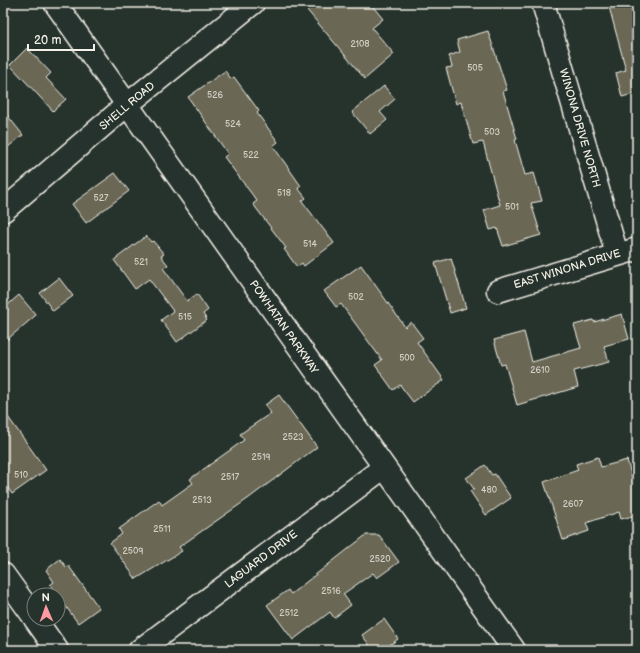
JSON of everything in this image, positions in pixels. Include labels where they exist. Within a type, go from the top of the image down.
[{"type":"street","name":"POWHATAN PARKWAY","points":[[55,3],[128,104],[383,468],[514,650]]},
{"type":"street","name":"SHELL ROAD","points":[[3,211],[128,104],[253,3]]},
{"type":"street","name":"WINONA DRIVE NORTH","points":[[544,3],[627,251]]},
{"type":"street","name":"EAST WINONA DRIVE","points":[[498,291],[627,251]]},
{"type":"street","name":"LAGUARD DRIVE","points":[[140,650],[383,468]]},
{"type":"street","points":[[3,574],[26,606]]},
{"type":"street","points":[[41,627],[57,650]]},
{"type":"building","points":[[301,3],[370,3],[383,19],[372,28],[394,54],[365,79]]},
{"type":"building","points":[[608,3],[637,3],[637,93],[622,97],[616,73],[626,70]]},
{"type":"building","points":[[488,31],[507,90],[503,91],[517,139],[515,140],[525,175],[534,173],[542,201],[531,203],[541,235],[503,246],[497,228],[490,230],[484,210],[500,205],[483,142],[473,144],[461,102],[456,104],[446,68],[452,67],[449,56],[460,52],[457,40]]},
{"type":"building","points":[[27,48],[51,73],[46,78],[66,99],[53,111],[10,65]]},
{"type":"building","points":[[225,71],[231,79],[234,77],[259,111],[257,113],[278,142],[273,146],[301,186],[298,188],[306,198],[302,201],[334,243],[304,266],[302,263],[297,267],[284,249],[286,248],[253,204],[257,201],[224,157],[228,154],[188,97]]},
{"type":"building","points":[[384,86],[395,99],[380,112],[387,120],[370,134],[352,112]]},
{"type":"building","points":[[3,110],[23,135],[3,151]]},
{"type":"building","points":[[115,173],[129,191],[86,223],[72,204]]},
{"type":"building","points":[[146,236],[151,242],[153,241],[164,254],[161,256],[168,265],[163,268],[187,301],[197,294],[208,310],[203,314],[207,320],[177,342],[161,320],[173,311],[149,279],[135,289],[114,260]]},
{"type":"building","points":[[451,258],[466,308],[450,313],[435,263]]},
{"type":"building","points":[[361,265],[405,327],[411,322],[423,338],[417,342],[444,380],[413,402],[400,385],[393,390],[375,365],[382,360],[341,304],[336,307],[324,291]]},
{"type":"building","points":[[59,278],[73,296],[53,311],[40,293]]},
{"type":"building","points":[[19,295],[36,315],[3,343],[3,309]]},
{"type":"building","points":[[622,314],[629,339],[604,346],[609,362],[574,371],[578,387],[517,405],[505,364],[501,365],[494,340],[524,332],[532,362],[581,348],[574,325],[593,320],[594,322]]},
{"type":"building","points":[[279,395],[317,447],[249,498],[179,547],[182,551],[136,579],[110,543],[122,534],[119,529],[159,500],[162,505],[193,483],[190,479],[244,440],[240,434],[271,413],[265,405]]},
{"type":"building","points":[[3,410],[46,470],[12,494],[3,481]]},
{"type":"building","points":[[598,457],[601,467],[627,460],[637,495],[637,515],[621,519],[619,512],[586,523],[589,531],[563,540],[544,482],[578,470],[576,464]]},
{"type":"building","points":[[485,465],[492,475],[495,474],[511,498],[486,515],[470,491],[474,489],[466,478]]},
{"type":"building","points":[[366,535],[379,535],[399,562],[377,578],[373,573],[343,594],[351,605],[334,618],[330,612],[293,640],[267,605],[288,590],[291,594]]},
{"type":"building","points":[[60,559],[66,567],[68,565],[99,608],[78,623],[66,607],[66,587],[51,587],[50,585],[54,582],[46,570]]},
{"type":"building","points":[[384,619],[398,639],[383,650],[373,650],[362,635]]}]
